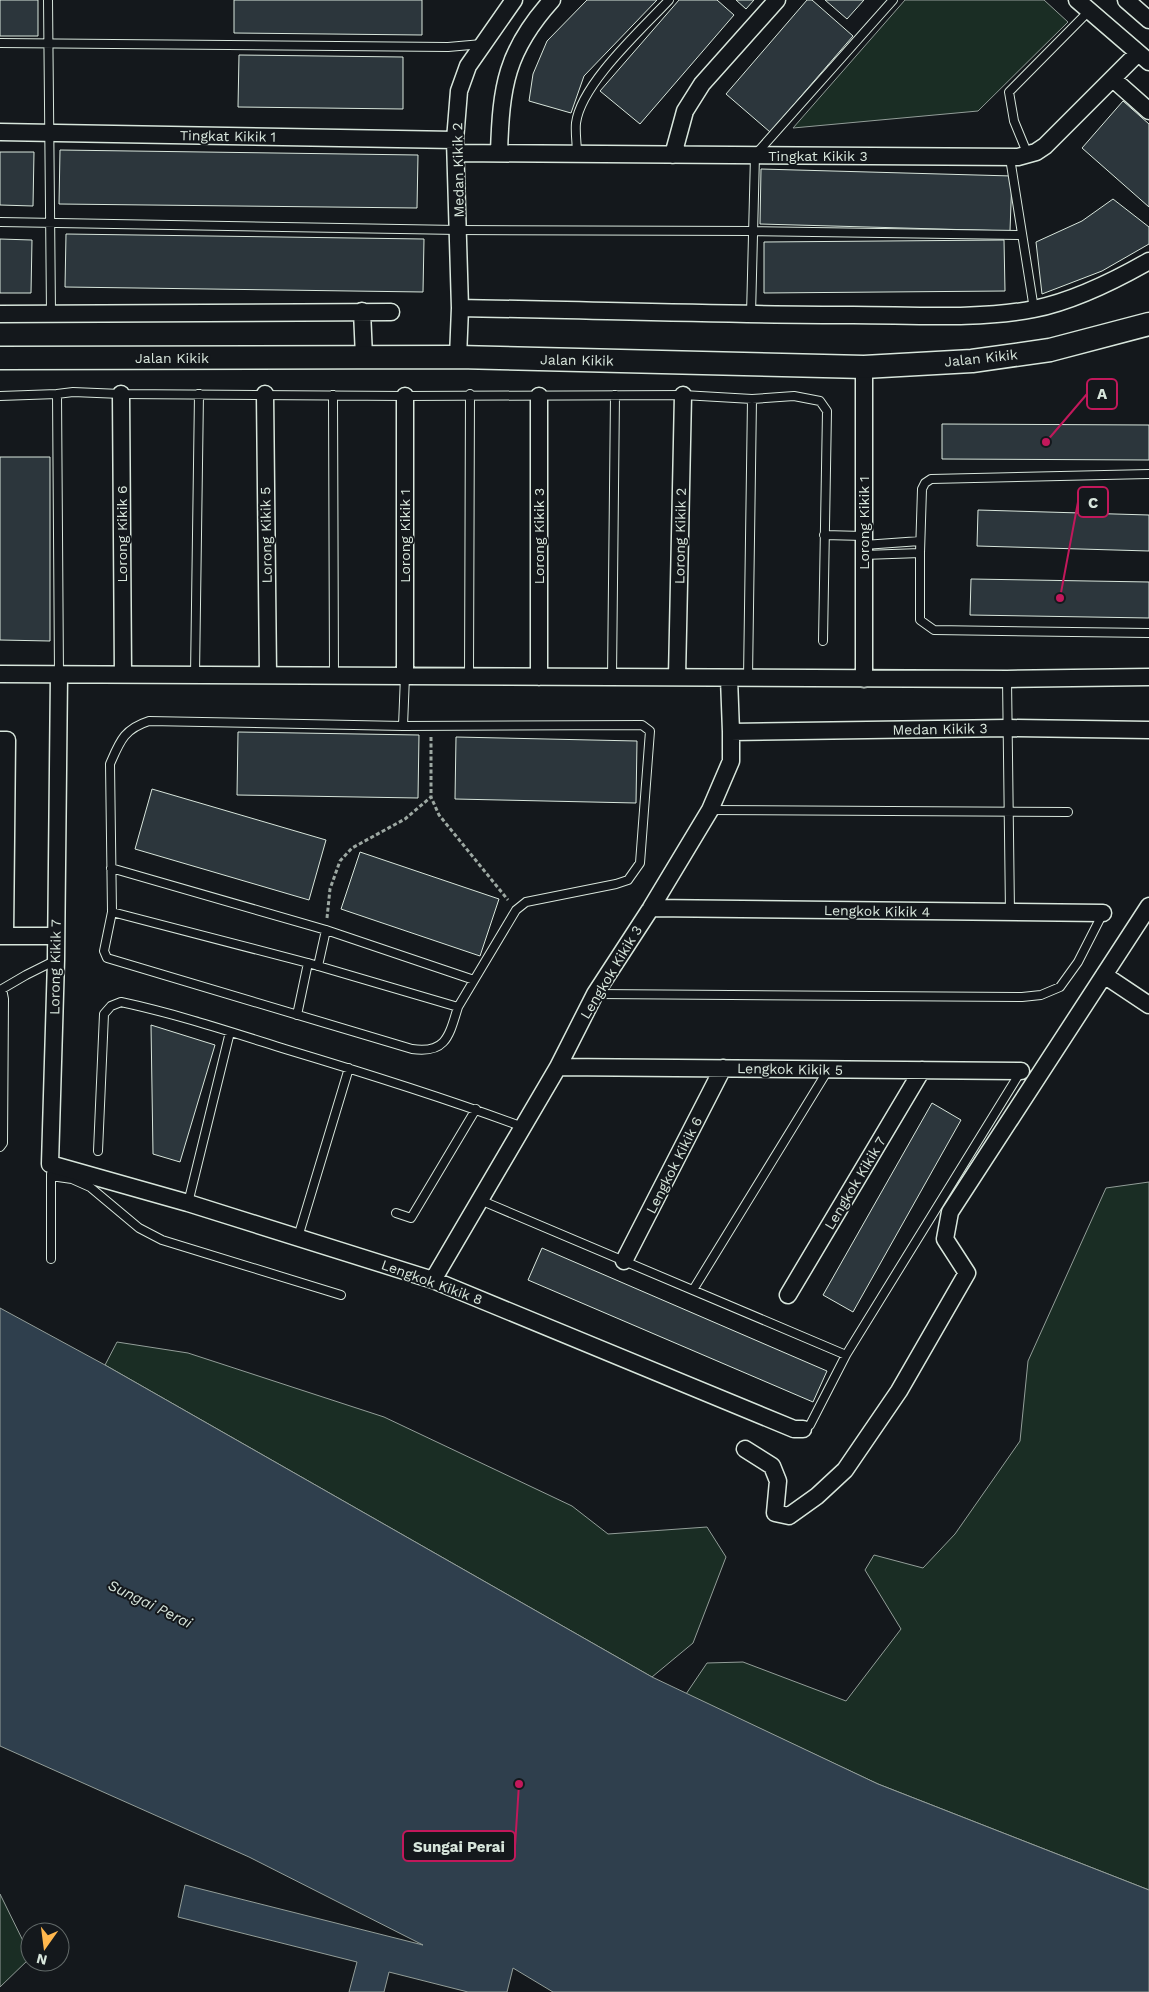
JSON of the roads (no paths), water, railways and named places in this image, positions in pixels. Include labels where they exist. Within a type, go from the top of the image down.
[{"type":"street","name":"Medan Kikik 2","points":[[458,357],[460,308],[456,146],[459,91],[468,66],[514,0]]},
{"type":"street","points":[[499,153],[500,114],[507,73],[518,44],[552,0]]},
{"type":"street","points":[[673,155],[685,110],[702,84],[777,0]]},
{"type":"street","points":[[1077,0],[1143,57]]},
{"type":"street","points":[[1134,3],[1149,20]]},
{"type":"street","name":"Tingkat Kikik 3","points":[[456,146],[499,153],[1010,158],[1028,155],[1045,146],[1113,79],[1143,57]]},
{"type":"street","points":[[1113,79],[1149,111]]},
{"type":"street","name":"Tingkat Kikik 1","points":[[0,132],[456,146]]},
{"type":"street","points":[[460,308],[751,315],[975,315],[1034,309],[1069,299],[1134,269],[1149,260]]},
{"type":"street","points":[[362,311],[364,357]]},
{"type":"street","points":[[0,314],[391,312]]},
{"type":"street","name":"Jalan Kikik","points":[[0,358],[458,357],[864,367],[972,360],[1050,350],[1149,324]]},
{"type":"street","name":"Lorong Kikik 1","points":[[864,367],[864,679]]},
{"type":"street","name":"Lorong Kikik 6","points":[[122,394],[123,674]]},
{"type":"street","name":"Lorong Kikik 5","points":[[265,394],[268,675]]},
{"type":"street","name":"Lorong Kikik 2","points":[[677,678],[683,395]]},
{"type":"street","name":"Lorong Kikik 1","points":[[404,676],[405,396]]},
{"type":"street","name":"Lorong Kikik 3","points":[[539,396],[539,677]]},
{"type":"street","points":[[0,674],[864,679],[1149,678]]},
{"type":"street","name":"Lorong Kikik 7","points":[[50,1170],[56,960],[59,674]]},
{"type":"street","name":"Lengkok Kikik 3","points":[[433,1280],[558,1067],[594,994],[651,908],[710,810],[731,761],[729,678]]},
{"type":"street","name":"Medan Kikik 3","points":[[731,732],[1008,728],[1149,730]]},
{"type":"street","points":[[0,740],[7,740],[3,831],[3,936],[56,936]]},
{"type":"street","points":[[744,1449],[772,1466],[778,1481],[775,1513],[789,1516],[817,1496],[845,1470],[900,1391],[967,1273],[945,1239],[950,1212],[1149,906]]},
{"type":"street","name":"Lengkok Kikik 4","points":[[651,908],[1103,913]]},
{"type":"street","points":[[1104,975],[1149,1005]]},
{"type":"street","name":"Lengkok Kikik 5","points":[[558,1067],[1021,1071]]},
{"type":"street","name":"Lengkok Kikik 6","points":[[624,1261],[723,1068]]},
{"type":"street","name":"Lengkok Kikik 7","points":[[788,1295],[922,1070]]},
{"type":"street","name":"Lengkok Kikik 8","points":[[50,1170],[188,1203],[433,1280],[794,1429],[803,1430]]},
{"type":"lane","points":[[48,0],[51,313]]},
{"type":"lane","points":[[577,154],[576,123],[590,88],[669,0]]},
{"type":"lane","points":[[751,315],[755,156],[893,0]]},
{"type":"lane","points":[[1028,155],[1014,121],[1009,92],[1089,11]]},
{"type":"lane","points":[[0,43],[438,47],[482,44]]},
{"type":"lane","points":[[1010,158],[1034,309]]},
{"type":"lane","points":[[0,222],[458,230],[753,231],[1022,236]]},
{"type":"lane","points":[[0,396],[73,392],[405,396],[470,394],[539,396],[683,395],[752,399],[794,396],[820,401],[827,412],[823,641]]},
{"type":"lane","points":[[56,394],[59,674]]},
{"type":"lane","points":[[195,675],[199,394]]},
{"type":"lane","points":[[470,394],[470,676]]},
{"type":"lane","points":[[332,395],[334,676]]},
{"type":"lane","points":[[612,677],[615,395]]},
{"type":"lane","points":[[748,678],[752,399]]},
{"type":"lane","points":[[1149,474],[931,480],[925,483],[922,489],[920,541],[920,620],[934,630],[1149,633]]},
{"type":"lane","points":[[824,535],[864,545],[920,552]]},
{"type":"lane","points":[[864,545],[920,541]]},
{"type":"lane","points":[[403,726],[404,676]]},
{"type":"lane","points":[[1007,679],[1010,912]]},
{"type":"lane","points":[[149,721],[403,726],[642,725],[650,731],[640,863],[635,872],[628,880],[616,884],[526,902],[516,910],[458,1007],[453,1024],[443,1043],[435,1049],[426,1051],[412,1049],[107,958],[104,951],[112,912],[110,764],[119,743],[127,732],[136,725],[149,721]]},
{"type":"lane","points":[[710,810],[1068,812]]},
{"type":"lane","points":[[111,868],[326,930],[474,980]]},
{"type":"lane","points":[[112,912],[318,966],[458,1007]]},
{"type":"lane","points":[[594,994],[1041,995],[1060,987],[1065,981],[1078,962],[1103,913]]},
{"type":"lane","points":[[318,966],[326,930]]},
{"type":"lane","points":[[0,1147],[3,1143],[4,999],[2,989],[56,960]]},
{"type":"lane","points":[[297,1015],[308,964]]},
{"type":"lane","points":[[98,1151],[104,1014],[111,1006],[122,1002],[349,1068],[476,1109],[523,1127]]},
{"type":"lane","points":[[188,1203],[230,1032]]},
{"type":"lane","points":[[298,1237],[349,1068]]},
{"type":"lane","points":[[693,1290],[829,1069]]},
{"type":"lane","points":[[803,1430],[810,1425],[846,1355],[1021,1071]]},
{"type":"lane","points":[[396,1213],[411,1218],[476,1109]]},
{"type":"lane","points":[[50,1170],[90,1187],[139,1228],[162,1240],[341,1294]]},
{"type":"lane","name":"Lorong Kikik 7","points":[[50,1170],[51,1259]]},
{"type":"lane","points":[[480,1200],[846,1355]]},
{"type":"water","points":[[0,1308],[105,1365],[652,1677],[878,1784],[1149,1890],[1149,1992],[553,1992],[513,1968],[507,1992],[468,1992],[389,1972],[384,1992],[349,1992],[357,1962],[178,1917],[185,1885],[423,1945],[249,1857],[0,1746]]},
{"type":"place","name":"A","points":[[1046,442]]},
{"type":"place","name":"C","points":[[1060,598]]},
{"type":"place","name":"Sungai Perai","points":[[519,1784]]}]
